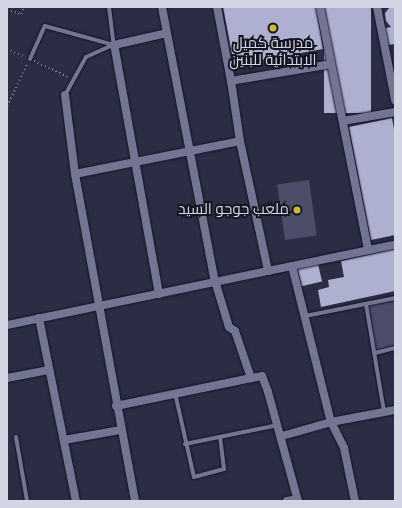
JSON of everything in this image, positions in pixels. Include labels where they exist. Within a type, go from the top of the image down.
[{"type":"street","points":[[162,7],[214,281],[229,326],[235,331],[251,378]]},
{"type":"street","points":[[217,7],[231,81],[240,141],[268,271]]},
{"type":"street","points":[[320,7],[368,250]]},
{"type":"street","points":[[377,7],[395,100]]},
{"type":"street","points":[[159,294],[114,45],[167,33]]},
{"type":"street","points":[[231,81],[331,64]]},
{"type":"street","points":[[65,95],[75,174],[116,406],[135,501]]},
{"type":"street","points":[[343,121],[395,112]]},
{"type":"street","points":[[75,174],[240,141]]},
{"type":"street","points":[[7,325],[159,294],[214,281],[395,245]]},
{"type":"street","points":[[292,266],[331,422],[344,448],[355,501]]},
{"type":"street","points":[[39,318],[76,501]]},
{"type":"street","points":[[7,378],[49,370]]},
{"type":"street","points":[[116,406],[262,376],[282,436],[298,500],[287,501]]},
{"type":"street","points":[[282,436],[331,422],[395,410]]},
{"type":"street","points":[[64,440],[121,430]]},
{"type":"lane","points":[[109,7],[114,45]]},
{"type":"lane","points":[[30,59],[45,26],[114,45]]},
{"type":"lane","points":[[65,95],[86,57],[114,45]]},
{"type":"lane","points":[[305,316],[395,298]]},
{"type":"lane","points":[[366,304],[384,412]]},
{"type":"lane","points":[[374,353],[395,348]]},
{"type":"lane","points":[[175,393],[185,444],[194,477],[224,469],[220,437]]},
{"type":"lane","points":[[185,444],[278,424]]},
{"type":"lane","points":[[16,437],[27,501]]},
{"type":"path","points":[[7,10],[21,14],[24,7]]},
{"type":"path","points":[[7,49],[74,79]]},
{"type":"path","points":[[7,106],[30,59]]},
{"type":"shaded area","name":"ملعب جوجو السيد","points":[[309,180],[317,235],[285,240],[277,184]]},
{"type":"shaded area","points":[[395,298],[395,348],[375,353],[366,304]]},
{"type":"building","name":"مدرسة كميل الابتدائية للبنين","points":[[223,7],[316,7],[323,49],[234,65]]},
{"type":"building","points":[[324,7],[371,7],[371,113],[324,113]]},
{"type":"building","points":[[390,7],[395,7],[395,44],[388,45],[385,28],[391,27],[386,21],[385,13]]},
{"type":"building","points":[[392,118],[395,135],[395,235],[371,240],[349,127]]},
{"type":"building","points":[[395,249],[395,291],[321,307],[318,290],[329,287],[328,280],[344,277],[341,261]]},
{"type":"building","points":[[318,264],[322,282],[302,286],[298,269]]},
{"type":"place","name":"مدرسة كميل الابتدائية للبنين","points":[[273,28]]},
{"type":"place","name":"ملعب جوجو السيد","points":[[297,210]]}]
